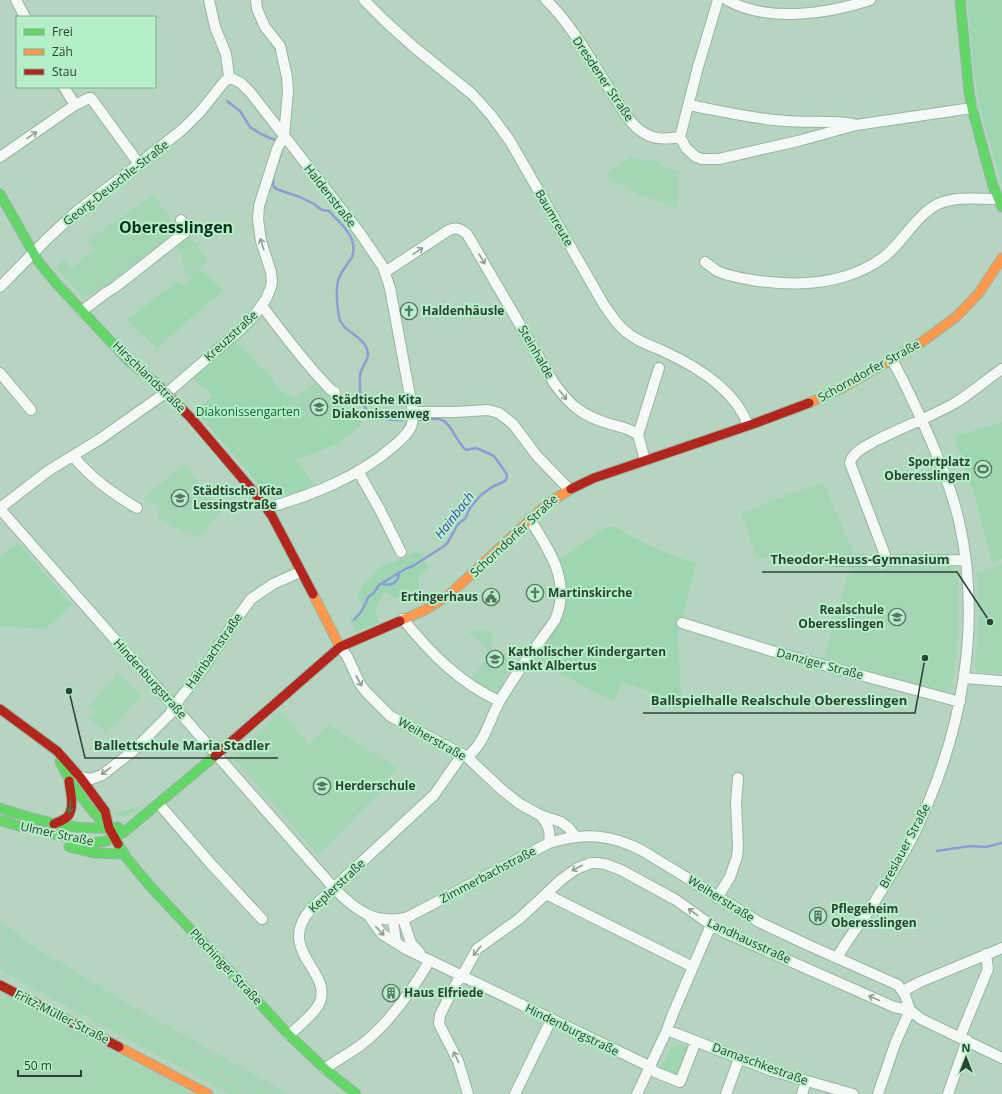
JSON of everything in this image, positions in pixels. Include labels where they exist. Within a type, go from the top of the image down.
[{"type":"main road","points":[[960,0],[969,92],[972,108],[993,186],[1000,203]]},
{"type":"main road","name":"Hirschlandstraße","points":[[0,195],[38,261],[56,283],[127,359],[167,393],[211,440],[267,508],[296,574],[340,647]]},
{"type":"main road","name":"Schorndorfer Straße","points":[[114,838],[123,833],[159,804],[340,647],[425,610],[449,595],[546,504],[569,489],[644,460],[823,398],[842,388],[922,342],[957,316],[979,293],[1002,258]]},
{"type":"main road","name":"Plochinger Straße","points":[[0,709],[54,749],[80,777],[105,811],[114,838],[124,854],[165,902],[289,1035],[325,1069],[356,1094]]},
{"type":"main road","name":"Plochinger Straße","points":[[54,749],[69,780],[96,817],[110,828]]},
{"type":"main road","points":[[54,824],[64,819],[70,813],[71,803],[69,780]]},
{"type":"main road","name":"Ulmer Straße","points":[[0,808],[54,824],[80,829],[110,828]]},
{"type":"main road","name":"Ulmer Straße","points":[[0,820],[19,826],[93,843],[114,838]]},
{"type":"main road","name":"Schorndorfer Straße","points":[[110,828],[136,822]]},
{"type":"main road","points":[[19,826],[41,837],[72,848],[94,853],[124,854]]},
{"type":"main road","name":"Fritz-Müller-Straße","points":[[0,985],[208,1094]]},
{"type":"street","points":[[16,0],[24,16]]},
{"type":"street","points":[[210,0],[215,27],[226,54],[229,78]]},
{"type":"street","name":"Kreuzstraße","points":[[0,508],[48,472],[100,439],[167,393],[240,330],[262,306],[266,299],[272,282],[269,264],[258,230],[259,206],[277,149],[284,136],[288,91],[287,77],[280,46],[265,27],[257,9],[256,0]]},
{"type":"street","name":"Baumreute","points":[[364,0],[415,48],[472,94],[491,115],[510,142],[604,305],[623,329],[644,344],[679,359],[709,377],[742,410],[748,425]]},
{"type":"street","name":"Dresdener Straße","points":[[546,0],[562,17],[619,105],[637,128],[655,138],[670,139],[680,137]]},
{"type":"street","points":[[718,0],[680,137],[691,154],[702,159],[719,159],[856,125],[972,108]]},
{"type":"street","points":[[727,0],[740,6],[787,14],[819,12],[870,0]]},
{"type":"street","name":"Haldenstraße","points":[[229,78],[241,83],[250,92],[360,233],[385,272],[390,288],[413,412]]},
{"type":"street","name":"Georg-Deuschle-Straße","points":[[0,287],[33,253],[82,207],[171,139],[192,120],[220,85],[229,78]]},
{"type":"street","points":[[65,88],[75,106]]},
{"type":"street","points":[[0,157],[75,106],[86,99],[91,98],[139,164]]},
{"type":"street","points":[[689,105],[785,121],[842,122],[856,125]]},
{"type":"street","points":[[785,121],[826,133]]},
{"type":"street","points":[[704,262],[722,273],[740,278],[761,281],[792,284],[835,280],[855,273],[882,258],[900,242],[920,217],[938,204],[959,199],[1000,203]]},
{"type":"street","points":[[82,311],[188,230],[181,220]]},
{"type":"street","name":"Steinhalde","points":[[385,272],[449,230],[454,228],[462,230],[467,234],[554,383],[568,402],[577,410],[588,416],[630,429],[638,435]]},
{"type":"street","points":[[262,306],[303,359],[331,390],[335,392]]},
{"type":"street","name":"Breslauer Straße","points":[[837,958],[844,945],[880,894],[914,834],[931,795],[949,745],[960,702],[968,640],[966,560],[959,522],[950,490],[922,420],[892,360]]},
{"type":"street","points":[[644,460],[638,435],[659,368]]},
{"type":"street","points":[[887,560],[850,463],[853,455],[874,442],[922,420],[956,402],[1002,369]]},
{"type":"street","points":[[0,373],[31,410]]},
{"type":"street","points":[[267,508],[319,491],[358,471],[383,455],[407,434],[412,426],[413,412],[488,410],[499,413],[513,424],[537,456],[569,489]]},
{"type":"street","points":[[73,456],[112,493],[137,508]]},
{"type":"street","points":[[358,471],[401,552]]},
{"type":"street","name":"Hindenburgstraße","points":[[0,508],[217,753],[334,888],[352,905],[368,915],[385,920],[403,918],[411,943],[427,958]]},
{"type":"street","name":"Keplerstraße","points":[[289,1035],[319,1005],[322,994],[319,982],[300,945],[299,928],[306,914],[434,795],[464,756],[483,739],[499,701],[528,656],[555,620],[560,605],[561,589],[557,567],[530,519]]},
{"type":"street","points":[[835,561],[966,560]]},
{"type":"street","name":"Hainbachstraße","points":[[80,777],[91,779],[102,775],[133,751],[170,714],[174,706],[200,673],[234,621],[251,600],[273,584],[296,574]]},
{"type":"street","points":[[403,620],[418,639],[446,667],[486,695],[499,701]]},
{"type":"street","name":"Danziger Straße","points":[[682,623],[775,652],[960,702]]},
{"type":"street","name":"Weiherstraße","points":[[340,647],[347,656],[360,684],[390,716],[464,756],[520,804],[540,815],[561,822],[569,828],[575,836],[601,836],[630,844],[661,861],[717,898],[759,922],[898,985],[903,991]]},
{"type":"street","points":[[964,678],[1002,680]]},
{"type":"street","points":[[717,898],[730,877],[737,857],[736,803],[738,778]]},
{"type":"street","points":[[159,804],[211,864],[262,919]]},
{"type":"street","points":[[540,815],[549,828],[549,843]]},
{"type":"street","name":"Zimmerbachstraße","points":[[403,918],[413,915],[549,843],[575,836]]},
{"type":"street","name":"Landhausstraße","points":[[468,1094],[458,1061],[439,1024],[440,1015],[460,975],[465,971],[481,946],[519,919],[562,879],[576,869],[591,863],[605,864],[621,870],[676,900],[710,925],[894,1007],[910,1010],[921,1019],[1002,1058]]},
{"type":"street","points":[[546,894],[693,967]]},
{"type":"street","name":"Hindenburgstraße","points":[[368,915],[378,931],[396,943],[551,1020],[649,1066],[655,1072],[680,1082],[696,1041]]},
{"type":"street","points":[[392,920],[396,943]]},
{"type":"street","points":[[637,1094],[667,1030],[710,925]]},
{"type":"street","points":[[878,1094],[895,1044],[910,1010],[903,991],[920,982],[1002,948]]},
{"type":"street","points":[[948,1094],[963,1038],[988,969],[986,954]]},
{"type":"street","points":[[325,1069],[358,1047],[377,1030],[411,990],[427,958]]},
{"type":"street","points":[[515,1094],[551,1020]]},
{"type":"street","name":"Damaschkestraße","points":[[667,1030],[739,1059],[806,1081],[853,1094]]},
{"type":"street","points":[[726,1094],[739,1059]]},
{"type":"street","points":[[802,1094],[806,1081]]},
{"type":"shaded area","points":[[630,157],[650,162],[651,159],[661,163],[660,166],[679,171],[677,209],[646,196],[643,198],[605,175]]},
{"type":"shaded area","points":[[154,195],[175,226],[168,237],[101,289],[83,297],[56,268],[64,260],[73,269],[94,249],[88,240]]},
{"type":"shaded area","points":[[189,236],[196,244],[199,242],[201,245],[198,247],[209,261],[198,269],[200,273],[191,279],[183,270],[186,267],[180,260],[184,257],[176,247]]},
{"type":"shaded area","name":"Städtische Kita Diakonissenweg","points":[[316,382],[329,397],[336,396],[341,404],[344,403],[349,410],[334,421],[327,433],[320,433],[286,403],[297,397]]},
{"type":"shaded area","name":"Städtische Kita Lessingstraße","points":[[184,464],[222,510],[199,537],[180,530],[156,516],[161,507],[145,497]]},
{"type":"shaded area","name":"Realschule Oberesslingen","points":[[824,484],[854,555],[866,566],[952,567],[956,569],[959,580],[957,653],[950,691],[942,692],[824,658],[851,565],[838,557],[758,559],[741,513],[812,486]]},
{"type":"shaded area","points":[[1002,564],[1002,673],[978,672],[975,669],[979,615],[976,573]]},
{"type":"shaded area","name":"Katholischer Kindergarten Sankt Albertus","points":[[472,631],[491,631],[493,651],[512,664],[501,686],[495,690],[486,691],[470,681],[490,654],[469,633]]},
{"type":"shaded area","points":[[117,673],[142,696],[106,733],[90,719],[96,712],[89,707]]},
{"type":"shaded area","name":"Herderschule","points":[[280,712],[309,744],[329,725],[397,768],[386,780],[389,783],[318,855],[235,759],[238,751]]},
{"type":"shaded area","points":[[0,923],[16,932],[26,942],[111,994],[289,1094],[230,1094],[0,970]]},
{"type":"shaded area","points":[[0,992],[106,1047],[194,1094],[0,1094]]},
{"type":"green space","points":[[967,0],[1002,0],[1002,185],[981,112],[974,72]]},
{"type":"green space","points":[[203,271],[223,290],[157,348],[127,320],[178,281],[183,286]]},
{"type":"green space","name":"Diakonissengarten","points":[[232,341],[245,350],[257,364],[269,374],[277,388],[293,398],[287,404],[320,433],[327,432],[334,421],[351,409],[360,418],[362,424],[339,443],[296,460],[314,485],[295,493],[275,495],[269,493],[263,489],[196,411],[213,396],[191,376]]},
{"type":"green space","name":"Sportplatz Oberesslingen","points":[[1002,422],[1002,559],[992,562],[976,500],[954,437]]},
{"type":"green space","points":[[613,526],[653,547],[696,563],[677,638],[681,702],[622,682],[614,701],[587,688],[535,658],[550,638],[560,616],[564,576],[559,560],[606,527]]},
{"type":"green space","points":[[17,543],[72,605],[45,629],[0,626],[0,558]]},
{"type":"green space","points":[[418,550],[429,569],[417,578],[421,588],[395,598],[385,592],[375,609],[379,623],[356,631],[350,620],[358,613],[363,605],[357,595],[363,586],[380,567],[404,558]]},
{"type":"green space","points":[[147,803],[126,816],[118,816],[113,812],[120,813]]},
{"type":"green space","points":[[679,1045],[691,1047],[679,1077],[658,1071],[663,1061],[665,1062],[671,1049]]},
{"type":"waterway","name":"Hainbach","points":[[227,101],[240,111],[250,127],[275,140]]},
{"type":"waterway","name":"Hainbach","points":[[278,162],[282,150]]},
{"type":"waterway","name":"Hainbach","points":[[273,179],[273,185],[276,189],[300,197],[322,210],[329,211],[351,237],[353,243],[352,257],[339,278],[337,287],[337,302],[341,322],[363,342],[368,354],[360,376],[361,398],[368,411],[373,415],[386,419],[402,420]]},
{"type":"waterway","name":"Hainbach","points":[[354,620],[361,612],[369,596],[373,594],[379,585],[405,569],[413,566],[444,546],[448,542],[458,524],[465,519],[470,508],[480,496],[492,487],[505,481],[507,478],[506,473],[494,456],[475,448],[466,450],[445,422],[440,419],[420,420]]},
{"type":"waterway","name":"Hainbach","points":[[383,584],[389,585],[396,582],[399,574]]},
{"type":"waterway","points":[[937,851],[970,846],[986,847],[1002,843]]},
{"type":"railway","points":[[0,934],[76,980],[280,1094]]},
{"type":"railway","points":[[0,944],[71,984]]},
{"type":"railway","points":[[0,951],[252,1094]]},
{"type":"railway","points":[[0,961],[83,1005]]},
{"type":"traffic: fast","points":[[960,0],[969,92],[972,108],[993,186],[1002,207]]},
{"type":"traffic: fast","points":[[0,194],[38,261],[56,283],[127,359],[158,385]]},
{"type":"traffic: fast","points":[[0,820],[19,826],[93,843],[106,841],[123,833],[215,756]]},
{"type":"traffic: fast","points":[[60,762],[82,797],[94,813],[109,828]]},
{"type":"traffic: fast","points":[[0,808],[44,821],[73,827],[118,827]]},
{"type":"traffic: fast","points":[[118,844],[126,857],[149,885],[289,1035],[325,1069],[356,1094]]},
{"type":"traffic: fast","points":[[69,847],[94,853],[124,854]]},
{"type":"traffic: slow","points":[[809,403],[842,388],[922,342],[957,316],[979,293],[1002,258]]},
{"type":"traffic: slow","points":[[400,621],[425,610],[449,595],[547,504],[571,489]]},
{"type":"traffic: slow","points":[[313,594],[340,647]]},
{"type":"traffic: slow","points":[[119,1047],[208,1094]]},
{"type":"traffic: jam","points":[[158,385],[191,418],[259,498],[272,516],[313,594]]},
{"type":"traffic: jam","points":[[571,489],[594,478],[753,424],[809,403]]},
{"type":"traffic: jam","points":[[215,756],[340,647],[400,621]]},
{"type":"traffic: jam","points":[[0,709],[57,751],[80,777],[105,811],[109,828],[118,844]]},
{"type":"traffic: jam","points":[[54,824],[65,819],[70,812],[72,799],[69,781]]},
{"type":"traffic: jam","points":[[0,985],[119,1047]]},
{"type":"place","name":"Haldenhäusle","points":[[409,311]]},
{"type":"place","name":"Städtische Kita Diakonissenweg","points":[[319,407]]},
{"type":"place","name":"Sportplatz Oberesslingen","points":[[983,469]]},
{"type":"place","name":"Städtische Kita Lessingstraße","points":[[180,498]]},
{"type":"place","name":"Martinskirche","points":[[535,593]]},
{"type":"place","name":"Ertingerhaus","points":[[491,597]]},
{"type":"place","name":"Realschule Oberesslingen","points":[[897,617]]},
{"type":"place","name":"Theodor-Heuss-Gymnasium","points":[[990,622]]},
{"type":"place","name":"Ballspielhalle Realschule Oberesslingen","points":[[925,658]]},
{"type":"place","name":"Katholischer Kindergarten Sankt Albertus","points":[[495,659]]},
{"type":"place","name":"Ballettschule Maria Stadler","points":[[69,691]]},
{"type":"place","name":"Herderschule","points":[[322,786]]},
{"type":"place","name":"Pflegeheim Oberesslingen","points":[[818,916]]},
{"type":"place","name":"Haus Elfriede","points":[[391,993]]},
{"type":"district","name":"Oberesslingen","points":[[176,227]]}]
